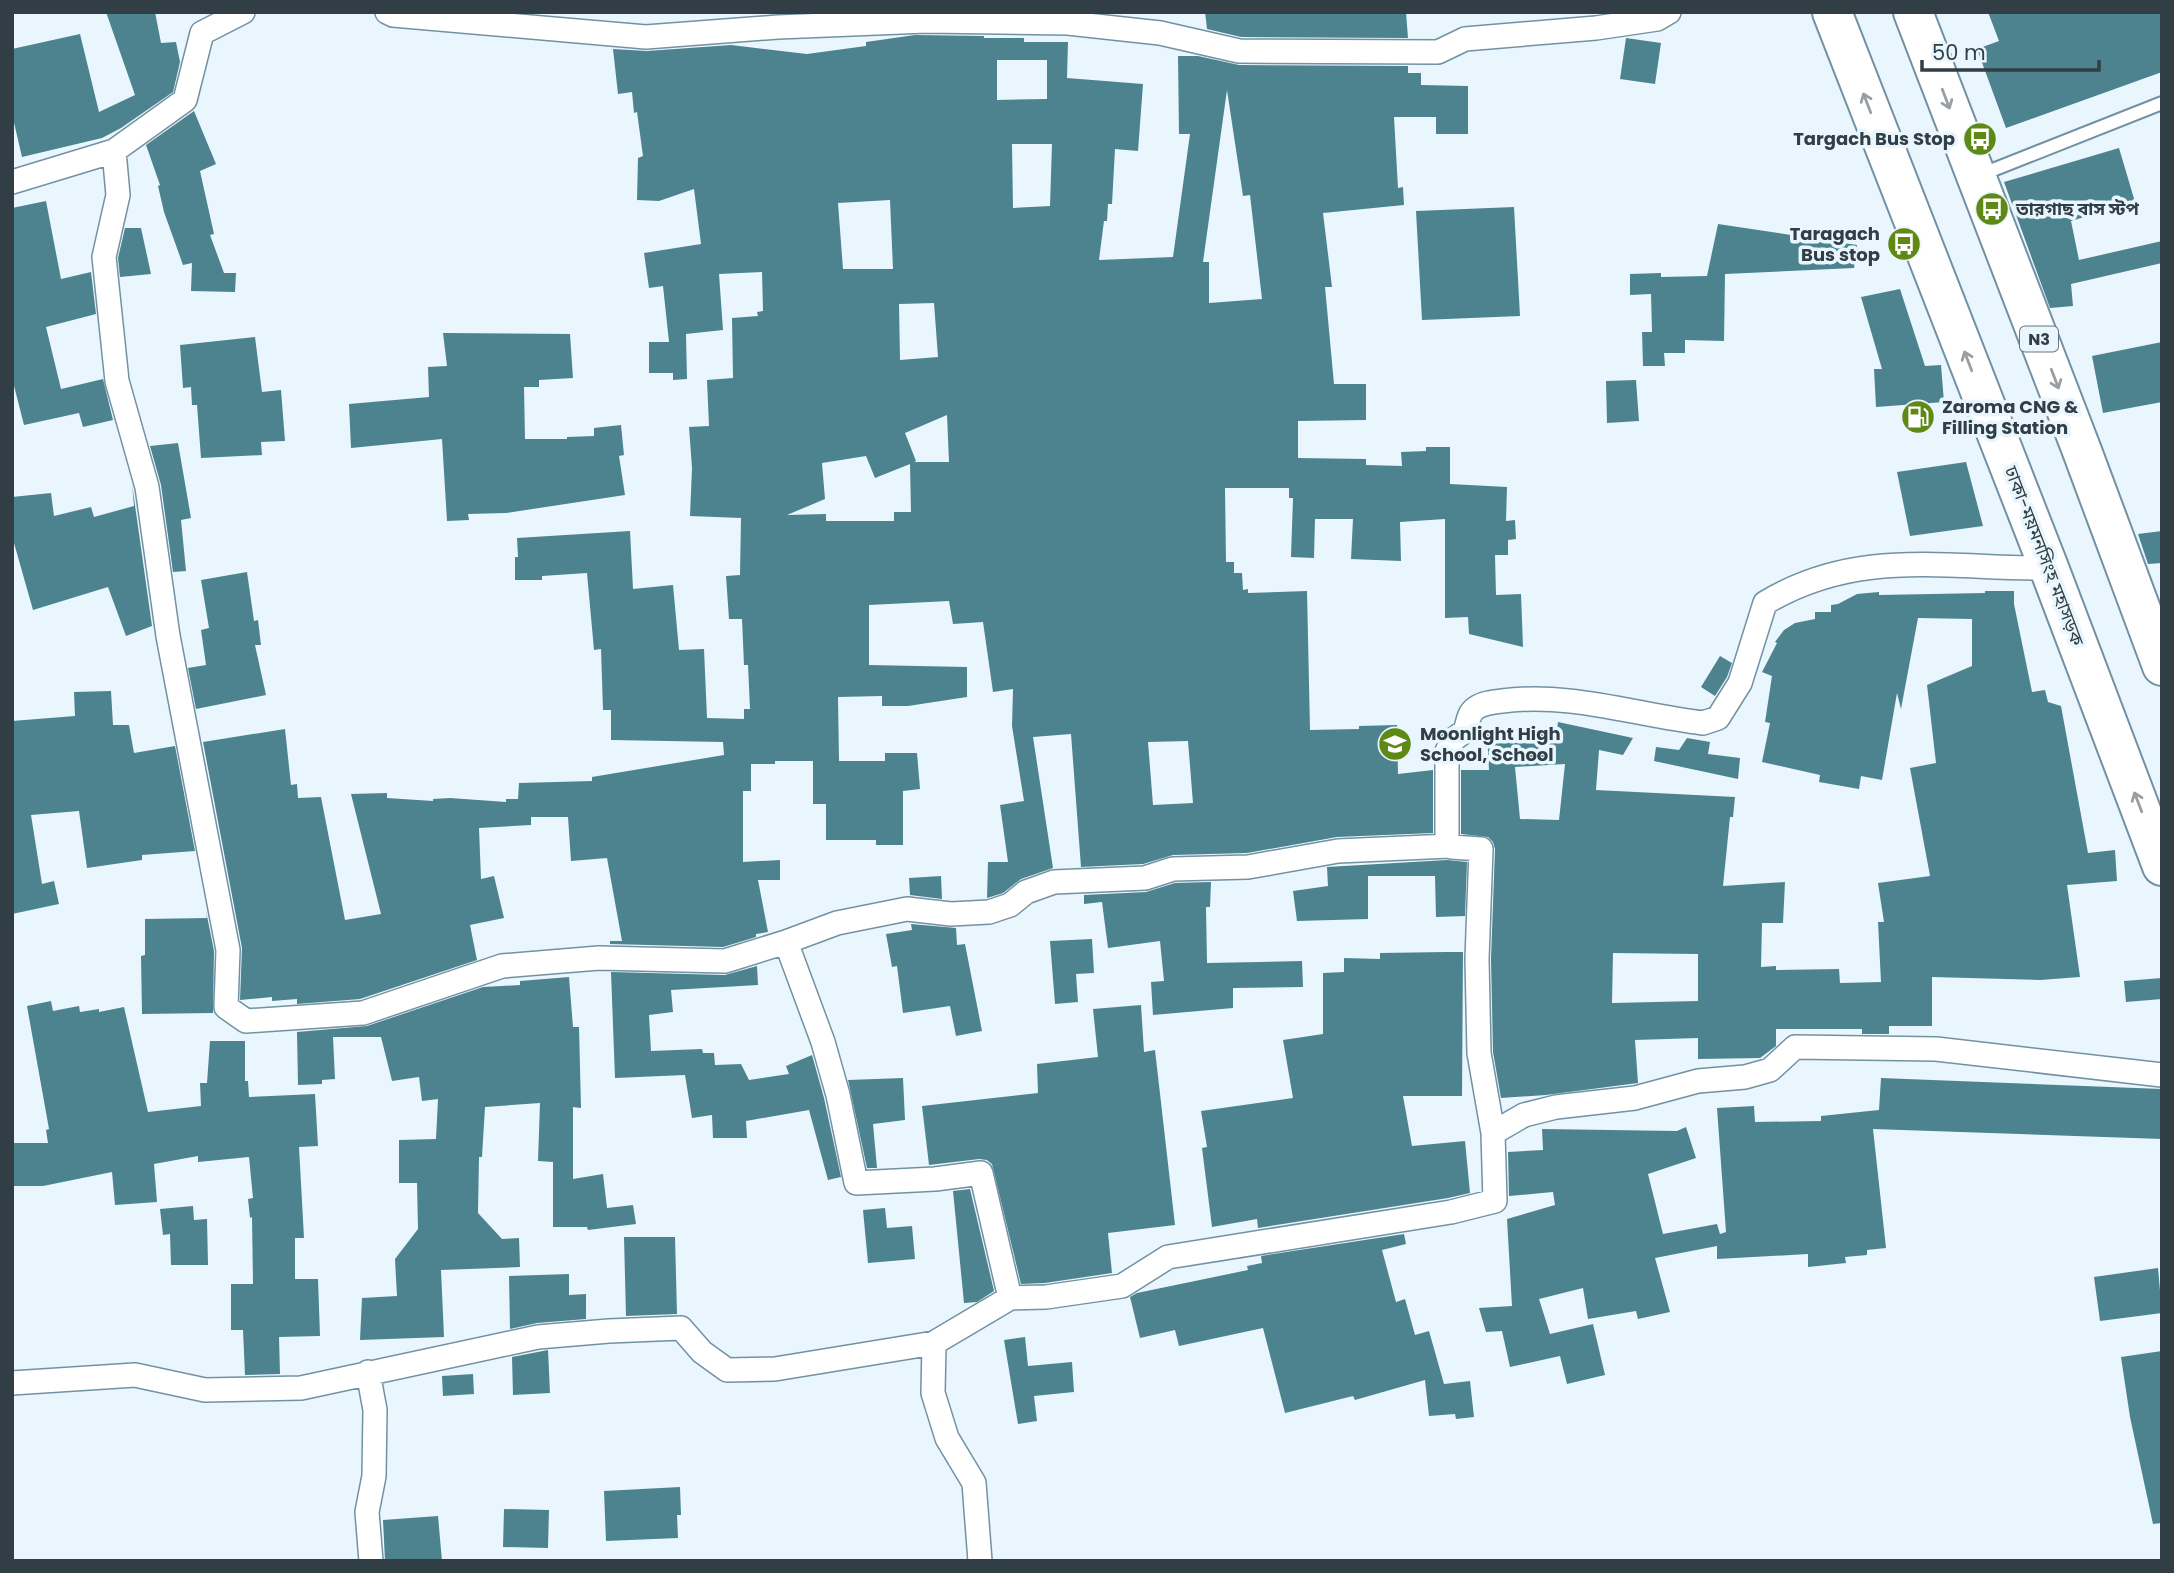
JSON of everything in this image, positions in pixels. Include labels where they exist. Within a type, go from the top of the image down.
[{"type":"highway","name":"ঢাকা-ময়মনসিংহ মহাসড়ক","points":[[1832,12],[2162,866]]},
{"type":"highway","name":"N3","points":[[1913,12],[2082,451],[2151,609],[2162,666]]},
{"type":"street","points":[[12,182],[114,151],[185,100],[202,33],[243,12]]},
{"type":"street","points":[[387,12],[393,15],[646,37],[778,27],[886,23],[1068,23],[1160,33],[1239,51],[1438,52],[1465,39],[1596,28],[1657,19],[1669,12]]},
{"type":"street","points":[[12,1383],[135,1375],[205,1390],[301,1388],[538,1337],[681,1328],[702,1352],[727,1370],[775,1369],[934,1343],[1010,1298],[1046,1297],[1122,1286],[1168,1257],[1451,1212],[1495,1201],[1493,1133],[1479,1053],[1477,959],[1480,849],[1450,846],[1338,850],[1248,867],[1174,869],[1145,878],[1054,882],[1026,892],[1010,905],[989,912],[951,914],[907,909],[836,923],[724,961],[598,958],[502,967],[363,1013],[246,1021],[226,1007],[228,950],[168,636],[147,488],[117,381],[104,257],[118,195],[114,151]]},
{"type":"street","points":[[1450,846],[1447,844],[1447,751],[1454,739],[1465,732],[1470,713],[1478,706],[1525,698],[1566,699],[1703,723],[1718,718],[1741,683],[1765,603],[1814,579],[1858,567],[1901,564],[2049,568]]},
{"type":"street","points":[[786,942],[827,1055],[856,1184],[981,1173],[1010,1298]]},
{"type":"street","points":[[1493,1133],[1524,1115],[1556,1107],[1635,1098],[1698,1081],[1745,1077],[1770,1070],[1795,1047],[1805,1046],[1936,1049],[2162,1075]]},
{"type":"street","points":[[934,1343],[933,1393],[947,1438],[974,1483],[980,1561]]},
{"type":"street","points":[[368,1372],[375,1410],[374,1476],[368,1512],[371,1561]]},
{"type":"lane","points":[[1976,177],[2162,103]]},
{"type":"building","points":[[106,12],[155,12],[161,43],[176,42],[180,62],[173,92],[102,138],[22,157],[12,114],[12,49],[80,34],[99,112],[135,95]]},
{"type":"building","points":[[1205,12],[1406,12],[1408,38],[1241,37],[1207,29]]},
{"type":"building","points":[[1988,12],[2162,12],[2162,72],[2006,128],[1977,49],[1999,41]]},
{"type":"building","points":[[915,35],[984,36],[1024,38],[1024,42],[1068,42],[1067,78],[1143,84],[1138,151],[1115,149],[1112,204],[1108,204],[1107,221],[1104,221],[1099,260],[1173,257],[1190,134],[1179,134],[1178,56],[1198,56],[1239,65],[1408,66],[1408,73],[1421,73],[1421,85],[1468,86],[1468,134],[1436,134],[1436,117],[1394,117],[1398,188],[1403,187],[1404,205],[1323,213],[1332,287],[1325,287],[1334,384],[1366,384],[1366,420],[1298,421],[1298,458],[1366,459],[1366,465],[1402,466],[1401,452],[1426,451],[1426,447],[1450,447],[1450,484],[1507,487],[1506,521],[1515,520],[1516,539],[1508,540],[1508,555],[1495,555],[1496,595],[1521,594],[1523,647],[1469,634],[1468,617],[1445,618],[1445,519],[1400,522],[1401,561],[1351,559],[1353,519],[1315,519],[1314,558],[1291,557],[1293,498],[1289,498],[1289,488],[1225,488],[1226,562],[1234,562],[1234,573],[1242,573],[1243,590],[1248,589],[1248,593],[1307,591],[1310,730],[1397,725],[1398,774],[1433,770],[1433,833],[1337,837],[1247,853],[1173,855],[1143,864],[1081,867],[1071,734],[1033,737],[1053,868],[1021,879],[1003,893],[987,898],[988,862],[1008,862],[1000,805],[1024,801],[1012,726],[1013,689],[993,692],[983,622],[953,624],[949,601],[869,605],[869,665],[967,667],[967,697],[908,706],[882,706],[882,696],[838,697],[839,761],[885,761],[885,753],[917,753],[920,789],[903,791],[903,845],[876,845],[876,840],[826,840],[826,804],[813,804],[813,761],[751,764],[751,791],[743,791],[743,862],[780,860],[780,880],[758,880],[768,932],[723,947],[610,944],[610,941],[622,941],[607,858],[571,861],[568,817],[531,817],[531,825],[479,828],[481,879],[494,876],[504,918],[470,925],[477,960],[360,999],[297,1004],[297,999],[272,1001],[272,997],[240,1000],[242,948],[203,742],[285,729],[291,785],[297,784],[298,798],[321,797],[345,920],[381,914],[351,794],[387,793],[387,798],[433,801],[450,798],[506,802],[506,799],[518,799],[519,783],[592,781],[592,777],[724,755],[723,742],[611,740],[611,710],[603,710],[601,649],[594,650],[587,573],[542,576],[542,580],[515,580],[517,538],[630,531],[633,589],[673,585],[679,650],[704,649],[707,718],[744,719],[744,709],[750,709],[742,619],[729,619],[726,576],[740,575],[741,518],[690,516],[692,468],[689,427],[709,426],[707,380],[733,378],[732,318],[758,316],[757,312],[763,311],[762,272],[719,274],[723,330],[686,334],[687,379],[673,380],[673,373],[649,373],[649,342],[669,342],[663,286],[649,288],[644,253],[701,244],[694,189],[659,201],[637,200],[638,158],[643,156],[637,112],[634,113],[632,92],[618,94],[613,49],[647,51],[731,45],[807,54],[866,46],[866,42]],"holes":[[[997,60],[1047,60],[1047,99],[997,100]],[[1227,90],[1243,196],[1250,195],[1262,299],[1209,303],[1209,262],[1203,262]],[[1012,144],[1052,144],[1050,206],[1013,208]],[[890,200],[893,269],[843,269],[838,203]],[[934,303],[938,357],[900,360],[899,304]],[[947,415],[949,462],[914,462],[916,461],[905,433]],[[866,456],[875,478],[910,464],[911,512],[894,512],[894,521],[826,521],[826,514],[787,515],[825,499],[822,463]],[[1188,741],[1193,803],[1153,805],[1148,742]]]},
{"type":"building","points":[[1626,38],[1661,43],[1655,84],[1620,79]]},
{"type":"building","points":[[194,111],[216,164],[200,171],[214,234],[210,235],[224,273],[236,273],[235,292],[191,291],[192,263],[183,265],[164,212],[158,186],[160,185],[146,145]]},
{"type":"building","points":[[2119,148],[2135,202],[2071,221],[2079,260],[2162,241],[2162,263],[2071,284],[2073,306],[2050,308],[2004,182]]},
{"type":"building","points":[[46,201],[61,279],[91,272],[96,314],[46,327],[61,389],[103,379],[113,420],[83,427],[79,413],[24,425],[12,378],[12,208]]},
{"type":"building","points":[[1514,207],[1520,316],[1422,320],[1416,211]]},
{"type":"building","points":[[1718,224],[1857,245],[1854,268],[1725,274],[1724,341],[1685,340],[1685,353],[1664,353],[1665,366],[1643,366],[1642,332],[1652,332],[1651,294],[1630,295],[1630,274],[1661,273],[1661,277],[1707,276]]},
{"type":"building","points":[[125,228],[141,228],[151,274],[120,277],[118,258]]},
{"type":"building","points":[[1900,289],[1925,366],[1941,365],[1944,402],[1876,407],[1874,369],[1882,369],[1861,297]]},
{"type":"building","points":[[443,333],[570,334],[573,378],[539,380],[539,387],[524,387],[525,439],[594,436],[594,428],[621,425],[624,455],[619,456],[625,495],[506,513],[468,514],[469,520],[447,521],[442,439],[351,448],[349,404],[429,397],[428,367],[447,366]]},
{"type":"building","points":[[255,337],[262,392],[281,390],[285,441],[261,442],[262,455],[201,458],[197,405],[192,405],[191,387],[183,388],[180,345]]},
{"type":"building","points":[[2162,342],[2162,402],[2103,413],[2092,356]]},
{"type":"building","points":[[1636,380],[1639,421],[1607,423],[1606,381]]},
{"type":"building","points":[[178,443],[191,518],[181,520],[186,571],[173,572],[161,485],[150,446]]},
{"type":"building","points":[[1966,462],[1983,526],[1910,536],[1897,472]]},
{"type":"building","points":[[132,484],[152,626],[126,636],[108,587],[33,610],[12,536],[12,497],[51,493],[54,516],[91,507],[94,517],[134,506]]},
{"type":"building","points":[[2162,531],[2162,563],[2148,564],[2138,534]]},
{"type":"building","points":[[247,572],[254,621],[258,620],[261,645],[255,645],[266,695],[196,709],[188,668],[206,665],[201,630],[209,628],[201,580]]},
{"type":"building","points":[[2014,591],[2014,604],[2032,692],[2045,690],[2048,702],[2061,706],[2088,853],[2115,850],[2117,881],[2067,885],[2080,977],[2040,980],[1932,977],[1932,1026],[1889,1026],[1889,1034],[1862,1034],[1862,1029],[1776,1029],[1776,1046],[1760,1058],[1698,1059],[1698,1038],[1635,1040],[1638,1083],[1501,1098],[1493,1052],[1491,959],[1495,849],[1488,837],[1461,834],[1461,770],[1489,770],[1487,733],[1557,730],[1558,722],[1633,738],[1623,755],[1599,750],[1596,790],[1735,797],[1733,817],[1730,817],[1723,886],[1785,882],[1783,923],[1762,923],[1761,967],[1776,966],[1776,970],[1839,969],[1840,983],[1881,982],[1878,922],[1884,922],[1878,883],[1930,876],[1910,768],[1936,763],[1927,685],[1972,666],[1972,619],[1918,618],[1901,709],[1897,693],[1882,780],[1861,776],[1859,789],[1819,782],[1820,775],[1762,762],[1770,723],[1765,722],[1772,676],[1762,672],[1777,643],[1775,642],[1784,630],[1795,623],[1815,619],[1815,612],[1831,612],[1831,605],[1857,594]],"holes":[[[1565,764],[1559,820],[1520,819],[1515,767]],[[1613,953],[1698,954],[1698,1001],[1612,1003]]]},
{"type":"building","points":[[1720,656],[1732,663],[1715,696],[1701,687]]},
{"type":"building","points":[[111,691],[113,725],[129,725],[134,753],[175,746],[195,851],[142,855],[142,860],[87,868],[79,811],[31,815],[42,884],[54,881],[59,904],[12,914],[12,721],[75,716],[74,692]]},
{"type":"building","points":[[1687,738],[1710,742],[1708,754],[1740,758],[1738,779],[1654,761],[1656,747],[1679,750]]},
{"type":"building","points":[[1447,860],[1467,862],[1465,916],[1436,917],[1435,876],[1368,876],[1368,919],[1297,921],[1293,891],[1328,886],[1327,867]]},
{"type":"building","points":[[941,876],[942,899],[910,895],[909,878]]},
{"type":"building","points":[[1211,882],[1210,907],[1206,907],[1207,963],[1302,961],[1303,987],[1233,988],[1233,1008],[1153,1015],[1151,982],[1164,981],[1160,941],[1108,948],[1102,902],[1084,904],[1084,895],[1146,892],[1175,883]]},
{"type":"building","points":[[206,911],[214,951],[213,1013],[142,1014],[141,956],[145,955],[145,919],[207,918]]},
{"type":"building","points":[[911,924],[956,928],[957,945],[965,944],[982,1031],[956,1036],[950,1006],[903,1013],[897,966],[892,967],[886,934],[912,930]]},
{"type":"building","points":[[1092,939],[1094,973],[1076,974],[1078,1002],[1055,1004],[1050,941]]},
{"type":"building","points":[[1463,952],[1462,1096],[1403,1096],[1412,1146],[1465,1141],[1470,1193],[1258,1228],[1257,1219],[1212,1227],[1202,1148],[1207,1147],[1201,1111],[1293,1098],[1283,1040],[1323,1034],[1323,973],[1344,972],[1344,958],[1380,959],[1380,953]]},
{"type":"building","points":[[757,966],[758,985],[671,990],[673,1012],[649,1015],[651,1051],[702,1049],[703,1053],[714,1053],[715,1065],[741,1064],[749,1080],[789,1074],[786,1066],[812,1055],[841,1177],[828,1180],[809,1110],[746,1121],[747,1138],[713,1138],[712,1115],[692,1118],[685,1075],[615,1078],[611,972],[725,975]]},
{"type":"building","points":[[569,977],[573,1027],[579,1027],[581,1108],[573,1107],[573,1179],[603,1174],[607,1208],[633,1205],[636,1224],[588,1230],[587,1227],[553,1227],[553,1162],[538,1161],[540,1103],[485,1107],[482,1157],[479,1157],[478,1213],[502,1239],[519,1238],[520,1267],[441,1270],[444,1337],[360,1340],[362,1298],[397,1296],[395,1259],[418,1229],[417,1183],[399,1183],[399,1140],[436,1139],[438,1099],[422,1101],[419,1077],[392,1081],[381,1037],[333,1037],[335,1079],[322,1080],[322,1084],[298,1085],[297,1032],[367,1026],[483,987],[520,985],[520,981]]},
{"type":"building","points":[[2162,978],[2162,999],[2126,1002],[2124,981]]},
{"type":"building","points":[[51,1001],[53,1011],[79,1006],[80,1012],[99,1009],[99,1012],[124,1007],[148,1112],[201,1106],[200,1083],[207,1083],[210,1041],[245,1041],[245,1081],[248,1081],[249,1097],[315,1094],[318,1146],[299,1147],[304,1238],[295,1238],[295,1279],[318,1279],[320,1336],[279,1337],[280,1374],[245,1375],[243,1330],[231,1330],[231,1284],[253,1284],[252,1217],[250,1218],[248,1199],[253,1198],[249,1157],[198,1162],[198,1156],[154,1164],[157,1202],[115,1205],[112,1172],[43,1186],[12,1186],[12,1143],[48,1143],[46,1130],[49,1129],[27,1006]]},
{"type":"building","points":[[1141,1005],[1144,1052],[1155,1050],[1175,1225],[1108,1233],[1112,1273],[1021,1284],[992,1164],[979,1159],[929,1165],[922,1106],[1038,1093],[1037,1064],[1098,1057],[1093,1009]]},
{"type":"building","points":[[903,1078],[905,1120],[873,1124],[877,1168],[867,1168],[848,1080]]},
{"type":"building","points":[[1881,1078],[2162,1089],[2162,1139],[1873,1129],[1886,1248],[1867,1250],[1867,1255],[1845,1257],[1846,1263],[1808,1267],[1808,1254],[1717,1259],[1717,1246],[1655,1258],[1670,1312],[1638,1319],[1636,1311],[1588,1319],[1583,1288],[1539,1299],[1550,1334],[1593,1324],[1605,1375],[1567,1384],[1560,1356],[1510,1367],[1502,1331],[1486,1332],[1479,1308],[1512,1306],[1507,1219],[1555,1205],[1553,1192],[1509,1196],[1508,1152],[1543,1150],[1542,1129],[1677,1131],[1686,1127],[1696,1158],[1648,1174],[1663,1234],[1717,1224],[1720,1234],[1726,1232],[1717,1108],[1754,1106],[1755,1122],[1821,1121],[1821,1116],[1879,1110]]},
{"type":"building","points":[[970,1189],[994,1291],[977,1302],[964,1303],[953,1191]]},
{"type":"building","points":[[193,1206],[194,1220],[207,1219],[208,1265],[171,1265],[170,1234],[163,1235],[160,1209]]},
{"type":"building","points":[[885,1208],[887,1228],[912,1226],[915,1259],[868,1263],[863,1210]]},
{"type":"building","points":[[1404,1234],[1406,1244],[1382,1250],[1396,1302],[1405,1299],[1415,1335],[1429,1331],[1444,1384],[1470,1381],[1474,1417],[1456,1419],[1455,1414],[1429,1416],[1425,1380],[1355,1400],[1353,1396],[1285,1413],[1263,1328],[1179,1346],[1175,1330],[1140,1338],[1130,1297],[1137,1293],[1248,1270],[1247,1266],[1262,1263],[1261,1256]]},
{"type":"building","points":[[624,1237],[675,1237],[677,1314],[626,1316]]},
{"type":"building","points":[[2158,1268],[2162,1313],[2100,1321],[2094,1277]]},
{"type":"building","points":[[569,1274],[569,1295],[586,1294],[586,1319],[537,1323],[510,1329],[509,1276]]},
{"type":"building","points":[[1025,1337],[1028,1366],[1072,1362],[1074,1392],[1034,1396],[1037,1421],[1018,1424],[1004,1340]]},
{"type":"building","points":[[548,1350],[550,1393],[513,1395],[512,1357]]},
{"type":"building","points":[[2162,1351],[2162,1523],[2153,1524],[2130,1417],[2121,1357]]},
{"type":"building","points":[[473,1374],[474,1394],[443,1396],[442,1376]]},
{"type":"building","points":[[680,1487],[678,1538],[606,1541],[604,1491]]},
{"type":"building","points":[[504,1509],[549,1510],[548,1548],[503,1547]]},
{"type":"building","points":[[438,1516],[442,1561],[385,1561],[383,1520]]},
{"type":"place","name":"Targach Bus Stop","points":[[1980,139]]},
{"type":"place","name":"তারগাছ বাস স্টপ","points":[[1992,209]]},
{"type":"place","name":"Taragach Bus stop","points":[[1904,244]]},
{"type":"place","name":"Zaroma CNG & Filling Station","points":[[1918,417]]},
{"type":"place","name":"Moonlight High School, School","points":[[1395,744]]}]
